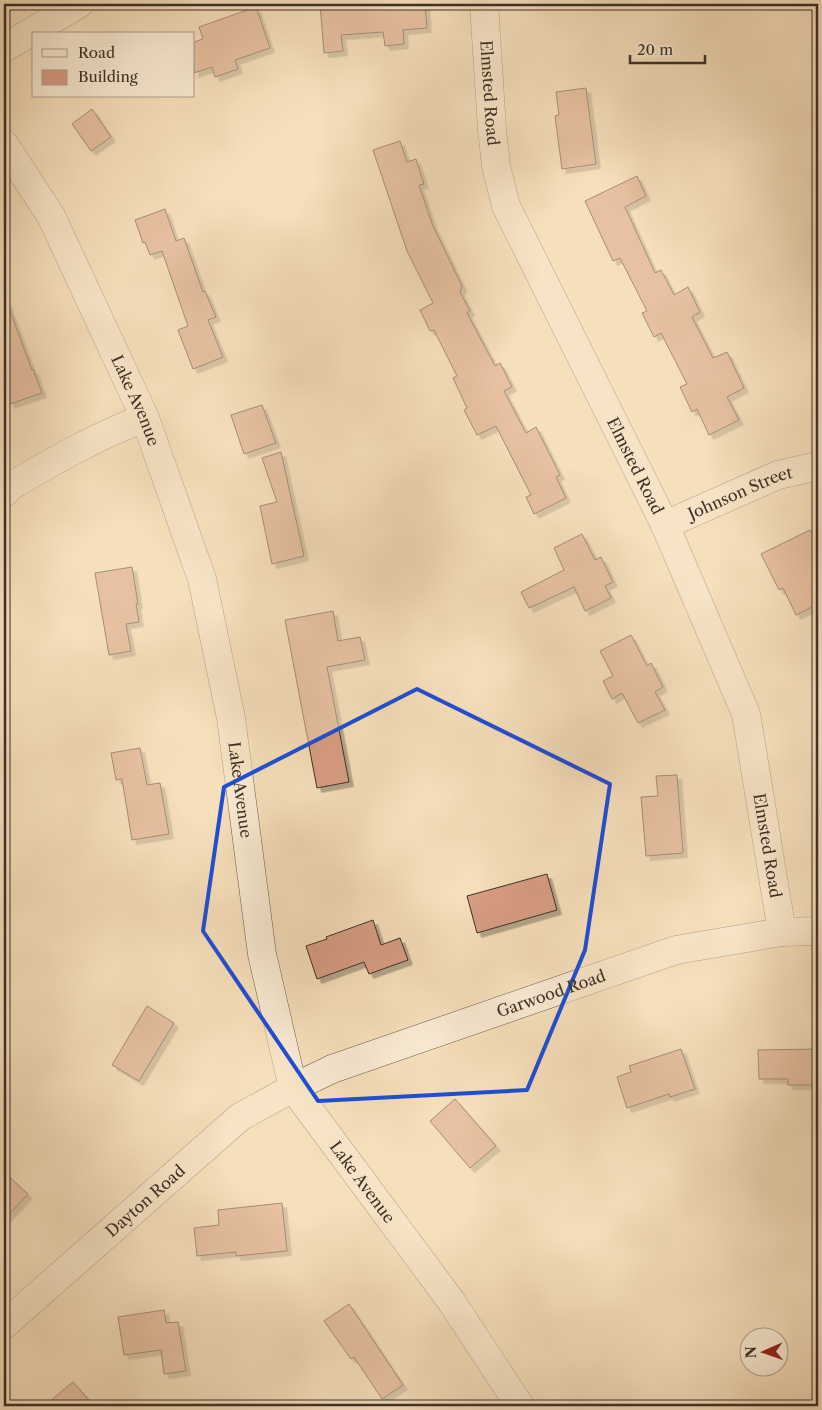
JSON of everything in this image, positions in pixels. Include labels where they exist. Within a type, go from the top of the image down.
[{"type":"street","points":[[4,48],[79,4]]},
{"type":"street","name":"Elmsted Road","points":[[484,4],[496,166],[506,206],[665,525],[746,714],[782,932]]},
{"type":"street","name":"Lake Avenue","points":[[4,144],[51,216],[145,418],[202,579],[231,718],[262,954],[292,1088],[451,1301],[520,1406]]},
{"type":"street","points":[[4,493],[11,486],[70,451],[145,418]]},
{"type":"street","name":"Johnson Street","points":[[665,525],[778,475],[818,466]]},
{"type":"street","name":"Garwood Road","points":[[292,1088],[332,1069],[676,950],[782,932],[818,932]]},
{"type":"street","name":"Dayton Road","points":[[4,1324],[240,1118],[292,1088]]},
{"type":"highlighted area","points":[[417,689],[610,784],[585,950],[527,1090],[318,1101],[203,931],[224,787]]},
{"type":"building","points":[[320,4],[425,4],[427,28],[403,30],[404,44],[385,46],[383,32],[341,35],[343,51],[324,53]]},
{"type":"building","points":[[256,7],[270,48],[235,60],[238,69],[215,77],[212,67],[195,73],[195,42],[203,39],[199,27]]},
{"type":"building","points":[[586,88],[596,164],[562,169],[555,116],[559,115],[556,92]]},
{"type":"building","points":[[92,109],[111,137],[91,151],[72,124]]},
{"type":"building","points":[[400,141],[407,162],[416,159],[424,184],[419,185],[433,226],[462,286],[460,292],[470,311],[467,313],[495,366],[500,363],[512,387],[504,391],[526,433],[536,427],[560,475],[556,477],[566,498],[534,514],[526,497],[531,495],[496,426],[477,435],[464,410],[467,408],[453,378],[457,376],[434,330],[430,331],[420,310],[433,303],[407,251],[373,150]]},
{"type":"building","points":[[637,176],[646,196],[625,207],[655,273],[661,270],[674,295],[688,287],[700,312],[692,317],[713,358],[727,352],[744,388],[727,397],[739,420],[709,435],[697,409],[692,412],[680,387],[687,384],[661,333],[654,337],[642,313],[647,311],[620,258],[613,261],[585,201]]},
{"type":"building","points":[[165,209],[176,241],[184,238],[203,292],[205,291],[216,317],[208,320],[223,357],[193,369],[178,330],[188,326],[162,251],[150,255],[145,242],[143,243],[135,220]]},
{"type":"building","points":[[4,300],[6,300],[42,393],[10,404],[4,386]]},
{"type":"building","points":[[262,405],[276,443],[244,454],[231,415]]},
{"type":"building","points":[[281,452],[304,556],[272,564],[260,506],[277,502],[262,458]]},
{"type":"building","points":[[810,530],[818,546],[818,604],[796,615],[783,588],[779,590],[761,554]]},
{"type":"building","points":[[582,534],[595,560],[601,557],[613,582],[605,586],[611,598],[585,611],[574,587],[529,608],[521,592],[564,570],[554,548]]},
{"type":"building","points":[[132,567],[139,622],[126,624],[131,651],[109,655],[95,573]]},
{"type":"building","points":[[333,611],[338,641],[360,637],[365,660],[327,667],[349,782],[317,788],[285,620]]},
{"type":"building","points":[[631,635],[647,666],[651,663],[663,687],[655,692],[665,710],[638,723],[622,693],[612,699],[603,681],[613,676],[600,651]]},
{"type":"building","points":[[140,748],[147,785],[160,783],[169,834],[132,840],[122,779],[116,780],[111,753]]},
{"type":"building","points":[[677,775],[683,853],[646,856],[641,797],[658,796],[656,776]]},
{"type":"building","points":[[547,874],[557,910],[477,933],[467,896]]},
{"type":"building","points":[[373,920],[381,945],[400,938],[408,960],[369,974],[364,962],[317,979],[306,946]]},
{"type":"building","points":[[147,1006],[174,1023],[139,1081],[112,1065]]},
{"type":"building","points":[[681,1049],[695,1089],[670,1097],[669,1094],[627,1108],[617,1077],[631,1072],[629,1066]]},
{"type":"building","points":[[818,1049],[818,1085],[788,1085],[788,1079],[759,1079],[758,1050]]},
{"type":"building","points":[[455,1099],[496,1146],[470,1168],[430,1121]]},
{"type":"building","points":[[4,1172],[28,1194],[4,1220]]},
{"type":"building","points":[[282,1203],[287,1251],[236,1256],[236,1252],[197,1256],[194,1228],[219,1225],[218,1210]]},
{"type":"building","points":[[349,1304],[403,1385],[382,1399],[354,1357],[351,1359],[324,1321]]},
{"type":"building","points":[[164,1310],[166,1323],[178,1322],[186,1371],[164,1374],[161,1350],[124,1355],[118,1317]]},
{"type":"building","points":[[73,1382],[94,1406],[44,1406]]}]
